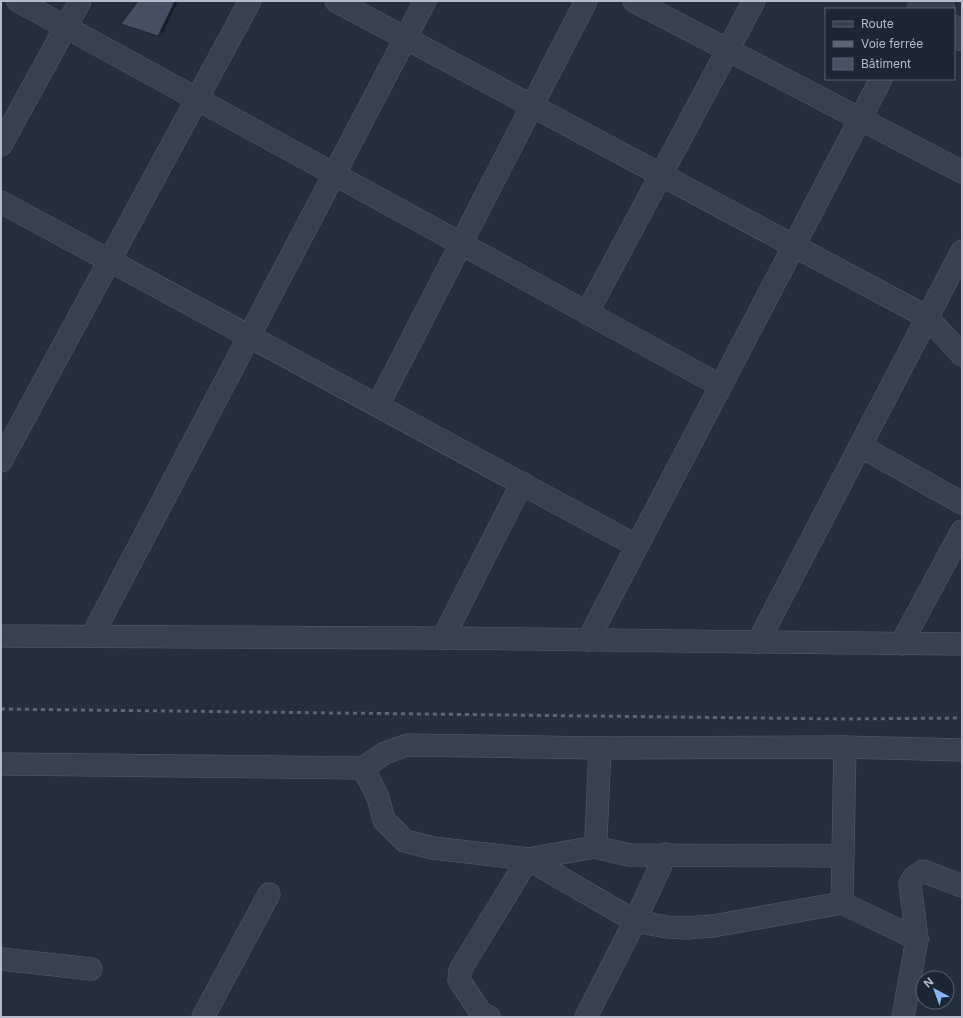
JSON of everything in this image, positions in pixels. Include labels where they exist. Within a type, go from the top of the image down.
[{"type":"street","points":[[18,1],[721,386]]},
{"type":"street","points":[[1,145],[80,1]]},
{"type":"street","points":[[1,461],[250,1]]},
{"type":"street","points":[[336,1],[927,317],[962,356]]},
{"type":"street","points":[[92,636],[425,1]]},
{"type":"street","points":[[378,405],[586,1]]},
{"type":"street","points":[[634,1],[962,172]]},
{"type":"street","points":[[586,313],[754,1]]},
{"type":"street","points":[[955,28],[962,40]]},
{"type":"street","points":[[588,640],[881,80]]},
{"type":"street","points":[[1,202],[637,546]]},
{"type":"street","points":[[758,642],[962,251]]},
{"type":"street","points":[[860,446],[962,503]]},
{"type":"street","points":[[442,638],[522,483]]},
{"type":"street","points":[[901,644],[962,531]]},
{"type":"street","points":[[1,636],[442,638],[962,644]]},
{"type":"street","points":[[1,764],[363,768],[385,753],[407,745],[600,748],[845,747],[962,750]]},
{"type":"street","points":[[842,903],[845,747]]},
{"type":"street","points":[[595,847],[600,748]]},
{"type":"street","points":[[363,768],[378,797],[384,820],[404,841],[433,848],[528,859],[595,847],[629,855],[843,856]]},
{"type":"street","points":[[586,1017],[635,921],[666,854]]},
{"type":"street","points":[[528,859],[635,921],[680,928],[713,926],[842,903],[917,939]]},
{"type":"street","points":[[483,1016],[459,980],[460,970],[528,859]]},
{"type":"street","points":[[902,1017],[917,939],[910,884],[914,877],[923,871],[962,886]]},
{"type":"street","points":[[203,1017],[268,894]]},
{"type":"street","points":[[1,959],[91,969]]},
{"type":"building","points":[[138,1],[175,1],[158,36],[121,24]]},
{"type":"railway","points":[[1,709],[844,719],[962,718]]}]
